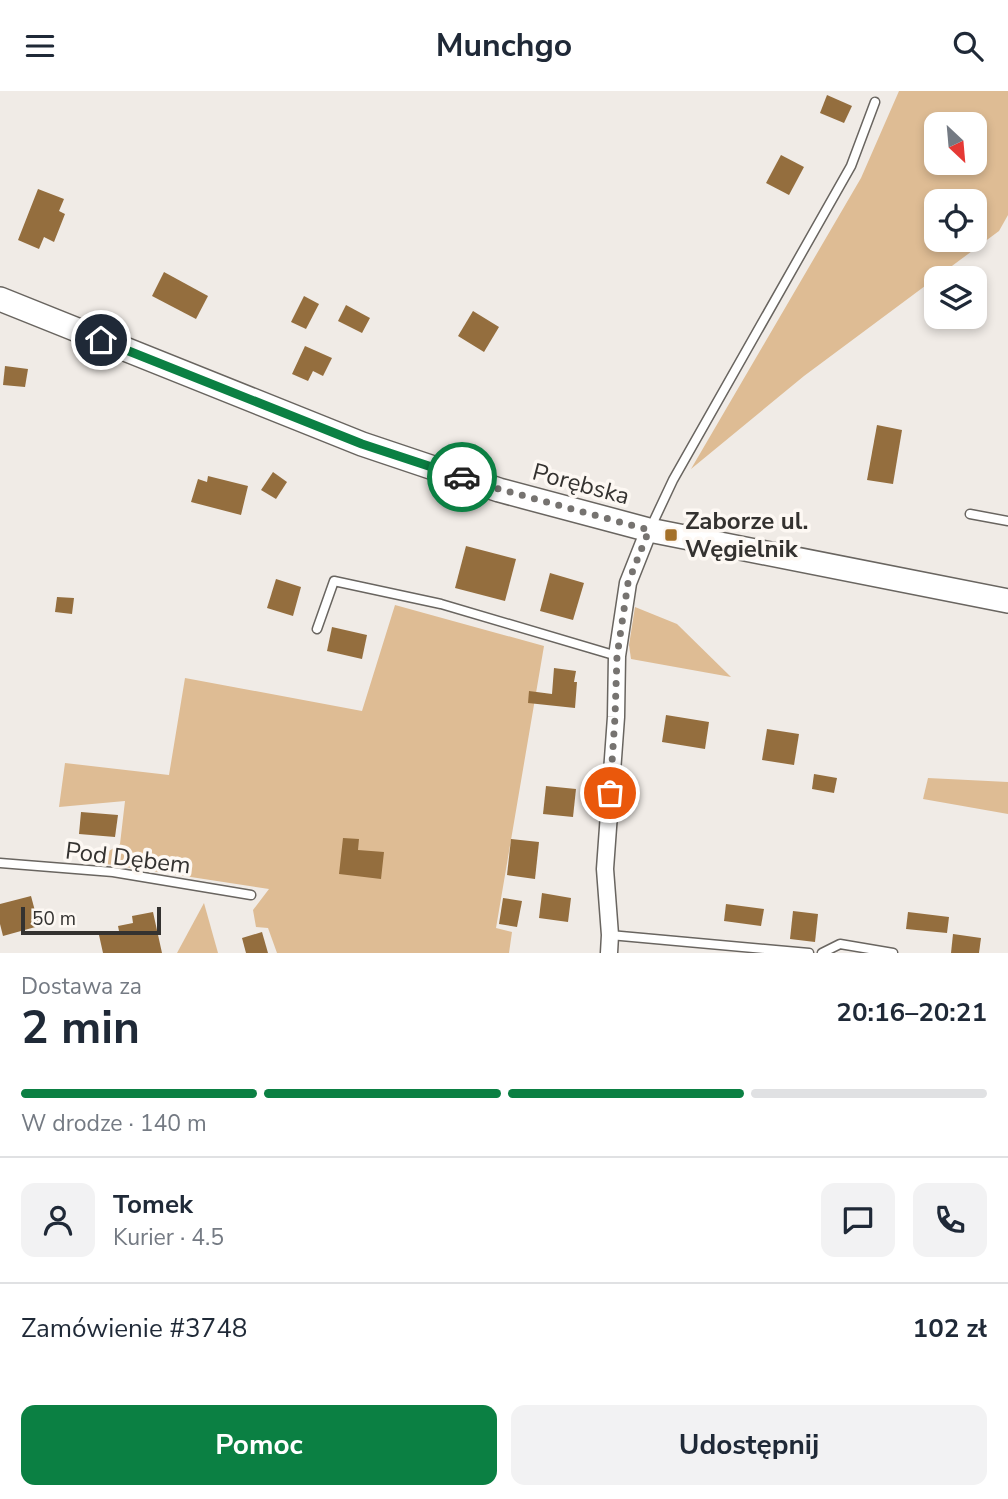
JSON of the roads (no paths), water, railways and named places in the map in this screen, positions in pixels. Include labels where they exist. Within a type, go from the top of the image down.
[{"type":"street","name":"Porębska","points":[[0,299],[362,444],[499,489],[649,530],[1008,601]]},
{"type":"street","points":[[609,953],[605,869],[617,656],[628,583],[649,530]]},
{"type":"lane","points":[[649,530],[673,480],[850,166],[875,102]]},
{"type":"lane","points":[[970,514],[1008,521]]},
{"type":"lane","points":[[317,629],[334,580],[441,604],[617,656]]},
{"type":"lane","name":"Pod Dębem","points":[[0,863],[113,872],[251,895]]},
{"type":"lane","points":[[610,936],[809,953]]},
{"type":"lane","points":[[822,953],[840,944],[893,953]]},
{"type":"place","name":"Zaborze ul. Węgielnik","points":[[671,535]]}]
